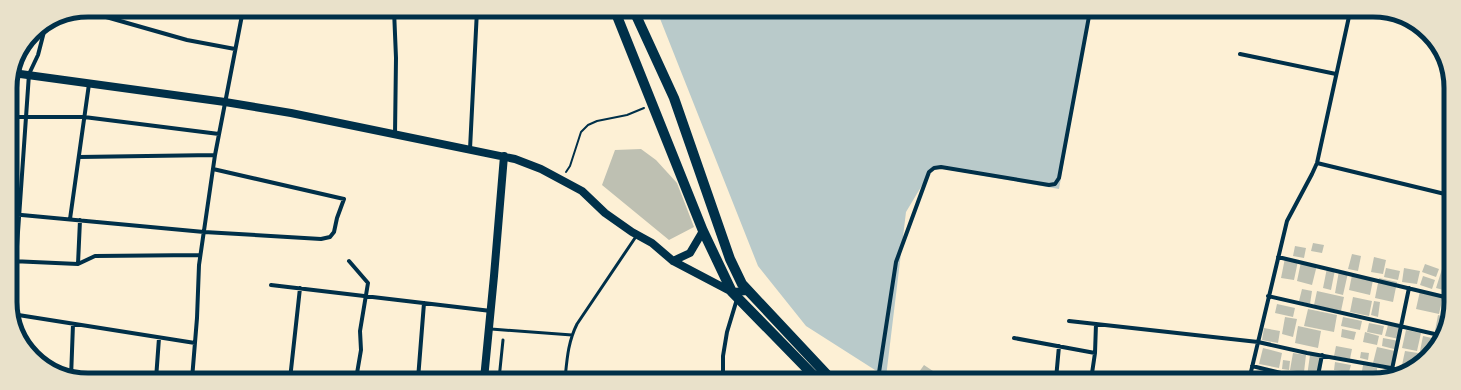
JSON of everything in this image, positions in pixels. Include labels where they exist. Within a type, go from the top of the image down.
[{"type":"main road","points":[[617,17],[703,231],[735,294]]},
{"type":"main road","points":[[637,17],[674,98],[730,259],[742,284],[825,373]]},
{"type":"main road","points":[[19,73],[225,102],[291,113],[504,156],[541,169],[582,191],[605,213],[652,243],[674,260],[735,294],[811,373]]},
{"type":"main road","points":[[485,373],[504,156]]},
{"type":"main road","points":[[674,260],[690,253],[703,231]]},
{"type":"main road","points":[[735,294],[748,291]]},
{"type":"street","points":[[106,17],[187,40],[235,49]]},
{"type":"street","points":[[192,373],[200,255],[215,155],[242,17]]},
{"type":"street","points":[[394,17],[396,58],[395,134]]},
{"type":"street","points":[[470,149],[477,17]]},
{"type":"street","points":[[879,373],[896,262],[902,242],[929,172],[934,168],[941,167],[1049,186],[1056,184],[1059,178],[1089,17]]},
{"type":"street","points":[[1250,373],[1287,221],[1317,163],[1349,17]]},
{"type":"street","points":[[17,230],[29,74],[38,55],[44,33]]},
{"type":"street","points":[[1240,54],[1336,74]]},
{"type":"street","points":[[70,219],[89,84]]},
{"type":"street","points":[[17,117],[84,117],[219,134]]},
{"type":"street","points":[[79,157],[215,155]]},
{"type":"street","points":[[1317,163],[1444,194]]},
{"type":"street","points":[[19,214],[204,232],[321,239],[330,237],[334,232],[336,218],[344,199],[213,169]]},
{"type":"street","points":[[78,264],[80,220]]},
{"type":"street","points":[[17,262],[78,264],[95,256],[200,255]]},
{"type":"street","points":[[1278,257],[1444,297]]},
{"type":"street","points":[[349,261],[368,283],[360,330],[361,350],[357,373]]},
{"type":"street","points":[[271,284],[490,311]]},
{"type":"street","points":[[290,373],[300,288]]},
{"type":"street","points":[[1392,368],[1408,288]]},
{"type":"street","points":[[723,373],[723,356],[735,294]]},
{"type":"street","points":[[1268,296],[1436,334]]},
{"type":"street","points":[[418,373],[424,303]]},
{"type":"street","points":[[18,316],[195,344]]},
{"type":"street","points":[[1068,321],[1258,342],[1396,369]]},
{"type":"street","points":[[71,371],[73,324]]},
{"type":"street","points":[[1092,373],[1095,353],[1096,324]]},
{"type":"street","points":[[156,373],[159,338]]},
{"type":"street","points":[[1014,338],[1095,353]]},
{"type":"street","points":[[1057,373],[1059,346]]},
{"type":"street","points":[[1318,373],[1322,355]]},
{"type":"street","points":[[1252,366],[1281,373]]},
{"type":"lane","points":[[565,373],[568,349],[577,324],[637,234]]},
{"type":"lane","points":[[489,329],[572,335]]},
{"type":"lane","points":[[500,373],[503,340]]},
{"type":"path","points":[[562,180],[570,166],[581,132],[588,125],[597,121],[627,115],[652,104]]},
{"type":"shaded area","points":[[659,17],[1089,17],[1059,189],[933,167],[906,212],[886,373],[880,373],[806,326],[758,266]]},
{"type":"building","points":[[641,149],[656,160],[677,183],[694,227],[669,240],[602,185],[615,150]]},
{"type":"building","points":[[1313,243],[1324,245],[1322,253],[1311,251]]},
{"type":"building","points":[[1295,246],[1306,248],[1304,258],[1293,256]]},
{"type":"building","points":[[1352,254],[1361,256],[1358,271],[1348,269]]},
{"type":"building","points":[[1374,257],[1386,260],[1383,274],[1371,272]]},
{"type":"building","points":[[1285,258],[1298,261],[1294,280],[1281,278]]},
{"type":"building","points":[[1301,262],[1317,265],[1312,285],[1297,281]]},
{"type":"building","points":[[1425,264],[1439,269],[1436,277],[1422,272]]},
{"type":"building","points":[[1327,268],[1335,270],[1331,290],[1323,288]]},
{"type":"building","points":[[1386,268],[1400,271],[1398,280],[1384,277]]},
{"type":"building","points":[[1404,268],[1420,271],[1417,284],[1402,282]]},
{"type":"building","points":[[1442,269],[1444,270],[1444,290],[1436,288]]},
{"type":"building","points":[[1339,271],[1348,273],[1343,295],[1335,293]]},
{"type":"building","points":[[1352,275],[1373,280],[1370,295],[1349,290]]},
{"type":"building","points":[[1423,276],[1435,280],[1432,289],[1420,285]]},
{"type":"building","points":[[1379,278],[1397,282],[1393,302],[1375,298]]},
{"type":"building","points":[[1302,289],[1312,291],[1310,304],[1299,301]]},
{"type":"building","points":[[1317,291],[1344,297],[1341,311],[1314,305]]},
{"type":"building","points":[[1420,291],[1443,296],[1439,314],[1416,309]]},
{"type":"building","points":[[1353,297],[1372,301],[1369,316],[1350,312]]},
{"type":"building","points":[[1374,301],[1380,302],[1378,317],[1371,315]]},
{"type":"building","points":[[1277,304],[1295,308],[1293,317],[1275,313]]},
{"type":"building","points":[[1308,309],[1337,315],[1334,332],[1304,326]]},
{"type":"building","points":[[1438,315],[1443,316],[1437,332],[1435,331]]},
{"type":"building","points":[[1285,317],[1297,319],[1293,337],[1282,334]]},
{"type":"building","points":[[1343,317],[1362,321],[1360,330],[1341,326]]},
{"type":"building","points":[[1369,323],[1384,326],[1382,335],[1367,332]]},
{"type":"building","points":[[1388,325],[1401,328],[1399,339],[1385,336]]},
{"type":"building","points":[[1298,326],[1321,331],[1318,348],[1295,343]]},
{"type":"building","points":[[1264,328],[1280,331],[1278,343],[1262,340]]},
{"type":"building","points":[[1342,329],[1356,332],[1354,340],[1341,337]]},
{"type":"building","points":[[1406,330],[1421,333],[1417,351],[1402,348]]},
{"type":"building","points":[[1365,332],[1379,336],[1377,345],[1363,342]]},
{"type":"building","points":[[1423,336],[1433,338],[1423,352],[1420,351]]},
{"type":"building","points":[[1383,338],[1399,341],[1398,350],[1382,346]]},
{"type":"building","points":[[1336,346],[1352,349],[1350,359],[1334,356]]},
{"type":"building","points":[[1377,347],[1395,351],[1392,367],[1373,363]]},
{"type":"building","points":[[1263,348],[1282,353],[1279,368],[1259,364]]},
{"type":"building","points":[[1405,351],[1418,353],[1417,357],[1412,361],[1404,366],[1402,365]]},
{"type":"building","points":[[1361,352],[1369,353],[1368,360],[1360,358]]},
{"type":"building","points":[[1293,353],[1306,355],[1304,372],[1290,370]]},
{"type":"building","points":[[1310,355],[1323,357],[1321,373],[1307,373]]},
{"type":"building","points":[[1283,360],[1290,361],[1289,370],[1282,369]]},
{"type":"building","points":[[1335,362],[1351,365],[1349,372],[1334,370]]},
{"type":"building","points":[[924,365],[936,373],[918,373]]},
{"type":"building","points":[[1363,365],[1377,368],[1377,373],[1362,371]]}]
